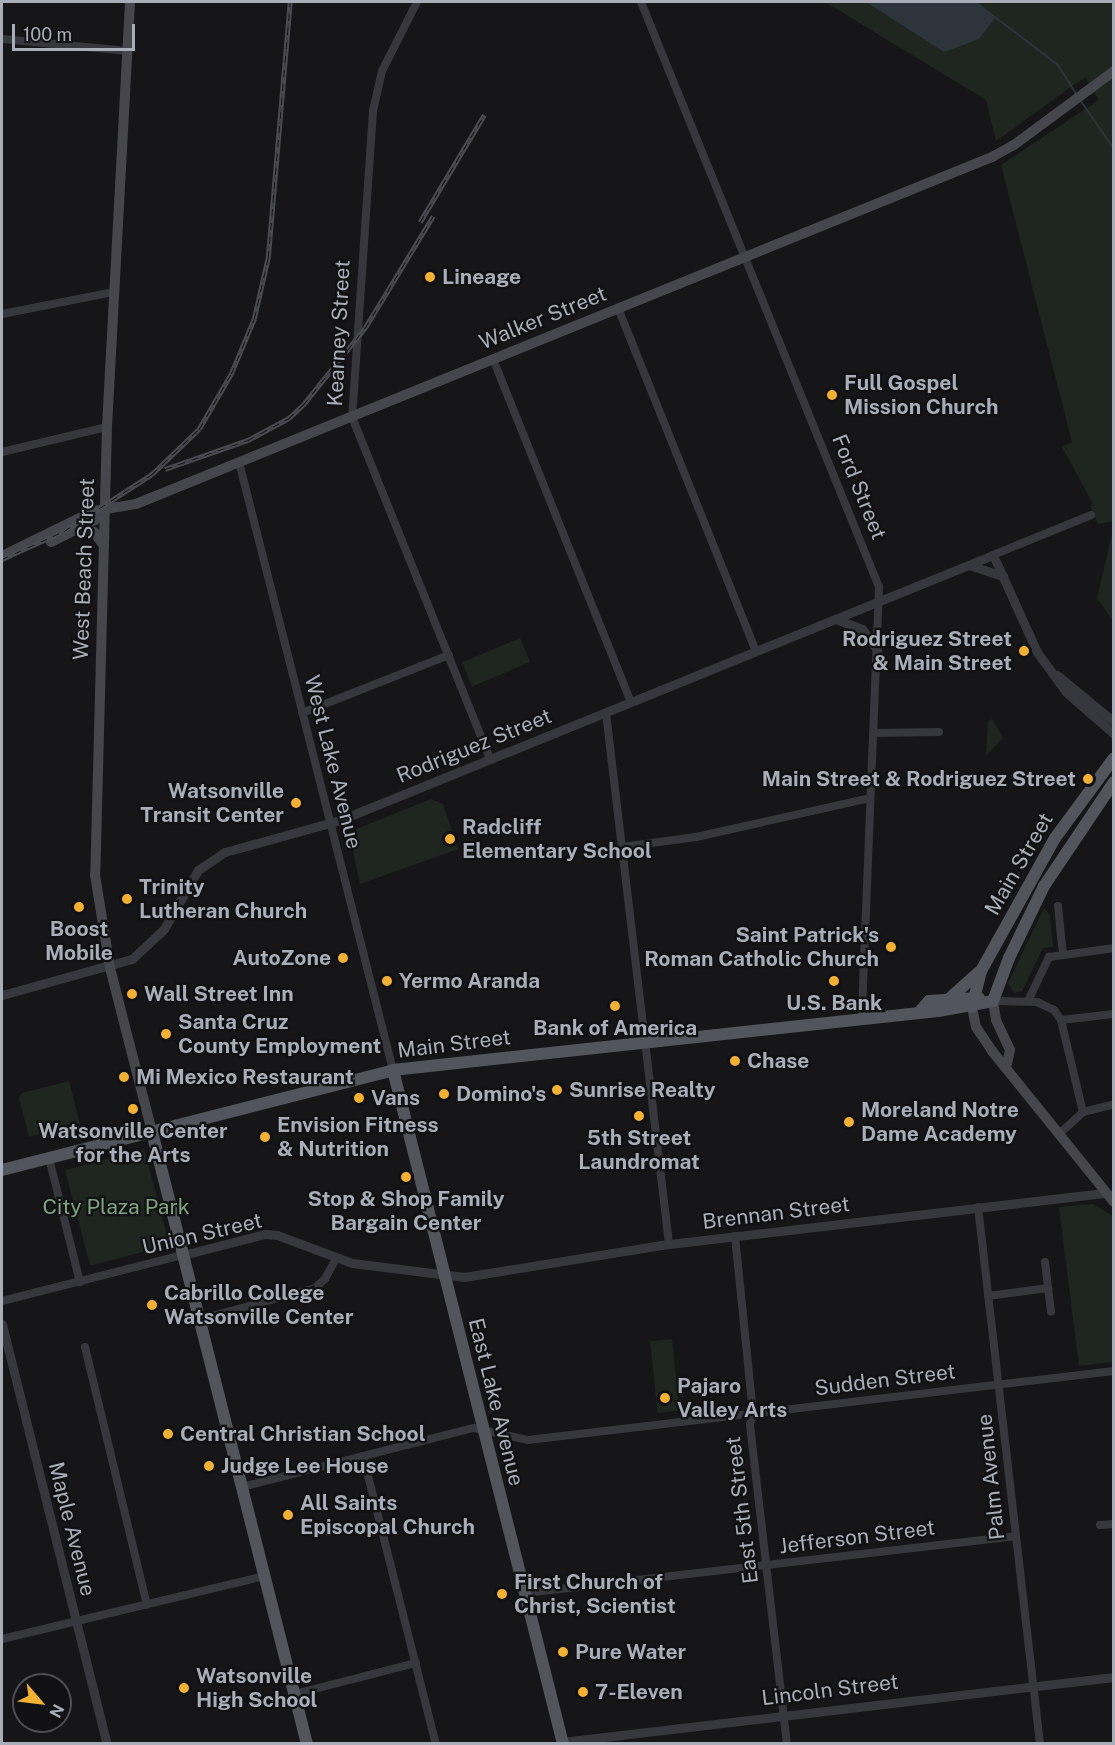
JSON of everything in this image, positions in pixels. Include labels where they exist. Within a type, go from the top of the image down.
[{"type":"main road","name":"West Beach Street","points":[[130,2],[107,427],[95,875],[110,968],[152,1132]]},
{"type":"main road","name":"Walker Street","points":[[2,556],[105,508],[136,504],[992,157],[1014,145],[1113,71]]},
{"type":"main road","points":[[2,562],[77,530],[105,508]]},
{"type":"main road","points":[[77,530],[94,532],[105,547]]},
{"type":"main road","name":"Main Street","points":[[972,1002],[981,971],[1054,838],[1113,758]]},
{"type":"main road","name":"Main Street","points":[[2,1170],[393,1070],[862,1018],[993,1001],[1009,958],[1044,886],[1113,782]]},
{"type":"main road","points":[[949,999],[981,971]]},
{"type":"main road","name":"Main Street","points":[[921,1010],[929,1001],[949,999],[972,1002]]},
{"type":"main road","points":[[993,1001],[996,1020],[1010,1050],[1007,1064]]},
{"type":"main road","points":[[972,1002],[976,1027],[1109,1192],[1113,1202]]},
{"type":"main road","name":"East Lake Avenue","points":[[393,1070],[525,1593],[559,1743]]},
{"type":"main road","points":[[152,1132],[307,1743]]},
{"type":"street","name":"Kearney Street","points":[[417,2],[382,71],[373,111],[352,417],[490,759]]},
{"type":"street","name":"Ford Street","points":[[641,2],[879,587],[862,1018]]},
{"type":"street","points":[[2,39],[128,51]]},
{"type":"street","points":[[2,314],[113,292]]},
{"type":"street","points":[[618,308],[756,651]]},
{"type":"street","points":[[493,359],[631,702]]},
{"type":"street","points":[[2,452],[107,427]]},
{"type":"street","name":"West Lake Avenue","points":[[239,462],[393,1070]]},
{"type":"street","name":"Rodriguez Street","points":[[2,995],[110,968],[132,959],[156,939],[189,882],[212,859],[237,847],[330,823],[1091,515]]},
{"type":"street","points":[[993,555],[1029,636],[1066,692],[1113,734]]},
{"type":"street","points":[[968,565],[1003,576]]},
{"type":"street","points":[[836,619],[862,629],[877,650]]},
{"type":"street","points":[[302,713],[449,655]]},
{"type":"street","points":[[1053,672],[1113,722]]},
{"type":"street","points":[[606,713],[669,1244]]},
{"type":"street","points":[[874,733],[939,732]]},
{"type":"street","points":[[622,847],[692,838],[870,798]]},
{"type":"street","points":[[1059,906],[1063,955]]},
{"type":"street","points":[[1028,1001],[1049,957],[1113,948]]},
{"type":"street","points":[[993,1001],[1028,1001],[1049,1007],[1061,1020],[1083,1112]]},
{"type":"street","points":[[1061,1020],[1113,1014]]},
{"type":"street","points":[[1060,1133],[1083,1112],[1113,1104]]},
{"type":"street","points":[[49,1158],[80,1282]]},
{"type":"street","name":"Brennan Street","points":[[444,1276],[464,1277],[669,1244],[1109,1192]]},
{"type":"street","name":"Palm Avenue","points":[[978,1207],[1040,1743]]},
{"type":"street","name":"Union Street","points":[[2,1301],[265,1234],[283,1235],[336,1258],[444,1276]]},
{"type":"street","name":"East 5th Street","points":[[735,1236],[753,1414],[750,1425],[787,1743]]},
{"type":"street","points":[[201,1319],[315,1288],[326,1279],[336,1258]]},
{"type":"street","points":[[1045,1262],[1051,1312]]},
{"type":"street","points":[[987,1296],[1048,1288]]},
{"type":"street","name":"Maple Avenue","points":[[2,1324],[107,1743]]},
{"type":"street","points":[[85,1347],[147,1605]]},
{"type":"street","name":"Sudden Street","points":[[484,1429],[528,1440],[1113,1371]]},
{"type":"street","points":[[242,1487],[472,1428],[484,1429]]},
{"type":"street","points":[[363,1456],[436,1743]]},
{"type":"street","points":[[1100,1525],[1113,1524]]},
{"type":"street","name":"Jefferson Street","points":[[525,1593],[1015,1536]]},
{"type":"street","points":[[2,1639],[264,1576]]},
{"type":"street","points":[[295,1694],[416,1663]]},
{"type":"street","name":"Lincoln Street","points":[[559,1743],[1113,1677]]},
{"type":"green space","points":[[825,2],[1113,2],[1113,521],[1098,524],[1090,505],[1093,504],[1062,447],[1072,442],[1001,165],[1099,100],[1085,77],[996,141],[986,100]]},
{"type":"green space","points":[[1113,530],[1114,621],[1097,598]]},
{"type":"green space","points":[[520,638],[530,662],[472,687],[462,663]]},
{"type":"green space","points":[[992,719],[1003,738],[986,756],[988,721]]},
{"type":"green space","points":[[431,799],[443,804],[458,849],[360,884],[349,832]]},
{"type":"green space","points":[[1044,908],[1050,915],[1053,947],[1043,948],[1022,991],[1014,993],[1008,983]]},
{"type":"green space","points":[[69,1081],[80,1124],[29,1137],[19,1098],[22,1093]]},
{"type":"green space","name":"City Plaza Park","points":[[144,1149],[170,1245],[90,1266],[65,1170]]},
{"type":"green space","points":[[1093,1204],[1113,1216],[1113,1362],[1079,1366],[1059,1207]]},
{"type":"green space","points":[[672,1339],[680,1411],[658,1413],[650,1341]]},
{"type":"shaded area","points":[[866,2],[977,2],[996,17],[979,39],[944,52]]},
{"type":"waterway","points":[[995,17],[1058,65],[1077,95]]},
{"type":"waterway","points":[[1080,100],[1114,149]]},
{"type":"railway","points":[[2,559],[64,531],[152,474],[199,429],[231,374],[254,319],[268,258],[290,2]]},
{"type":"railway","points":[[420,222],[484,115]]},
{"type":"railway","points":[[165,469],[248,440],[289,418],[303,405],[365,328],[433,216]]},
{"type":"place","name":"Lineage","points":[[430,277]]},
{"type":"place","name":"Full Gospel Mission Church","points":[[832,395]]},
{"type":"place","name":"Rodriguez Street & Main Street","points":[[1024,651]]},
{"type":"place","name":"Main Street & Rodriguez Street","points":[[1088,779]]},
{"type":"place","name":"Watsonville Transit Center","points":[[296,803]]},
{"type":"place","name":"Radcliff Elementary School","points":[[450,839]]},
{"type":"place","name":"Trinity Lutheran Church","points":[[127,899]]},
{"type":"place","name":"Boost Mobile","points":[[79,907]]},
{"type":"place","name":"Saint Patrick's Roman Catholic Church","points":[[891,947]]},
{"type":"place","name":"AutoZone","points":[[343,958]]},
{"type":"place","name":"Yermo Aranda","points":[[387,981]]},
{"type":"place","name":"U.S. Bank","points":[[834,981]]},
{"type":"place","name":"Wall Street Inn","points":[[132,994]]},
{"type":"place","name":"Bank of America","points":[[615,1006]]},
{"type":"place","name":"Santa Cruz County Employment","points":[[166,1034]]},
{"type":"place","name":"Chase","points":[[735,1061]]},
{"type":"place","name":"Mi Mexico Restaurant","points":[[124,1077]]},
{"type":"place","name":"Sunrise Realty","points":[[557,1090]]},
{"type":"place","name":"Domino's","points":[[444,1094]]},
{"type":"place","name":"Vans","points":[[359,1098]]},
{"type":"place","name":"Watsonville Center for the Arts","points":[[133,1109]]},
{"type":"place","name":"5th Street Laundromat","points":[[639,1116]]},
{"type":"place","name":"Moreland Notre Dame Academy","points":[[849,1122]]},
{"type":"place","name":"Envision Fitness & Nutrition","points":[[265,1137]]},
{"type":"place","name":"Stop & Shop Family Bargain Center","points":[[406,1177]]},
{"type":"place","name":"Cabrillo College Watsonville Center","points":[[152,1305]]},
{"type":"place","name":"Pajaro Valley Arts","points":[[665,1398]]},
{"type":"place","name":"Central Christian School","points":[[168,1434]]},
{"type":"place","name":"Judge Lee House","points":[[209,1466]]},
{"type":"place","name":"All Saints Episcopal Church","points":[[288,1515]]},
{"type":"place","name":"First Church of Christ, Scientist","points":[[502,1594]]},
{"type":"place","name":"Pure Water","points":[[563,1652]]},
{"type":"place","name":"Watsonville High School","points":[[184,1688]]},
{"type":"place","name":"7-Eleven","points":[[583,1692]]}]
